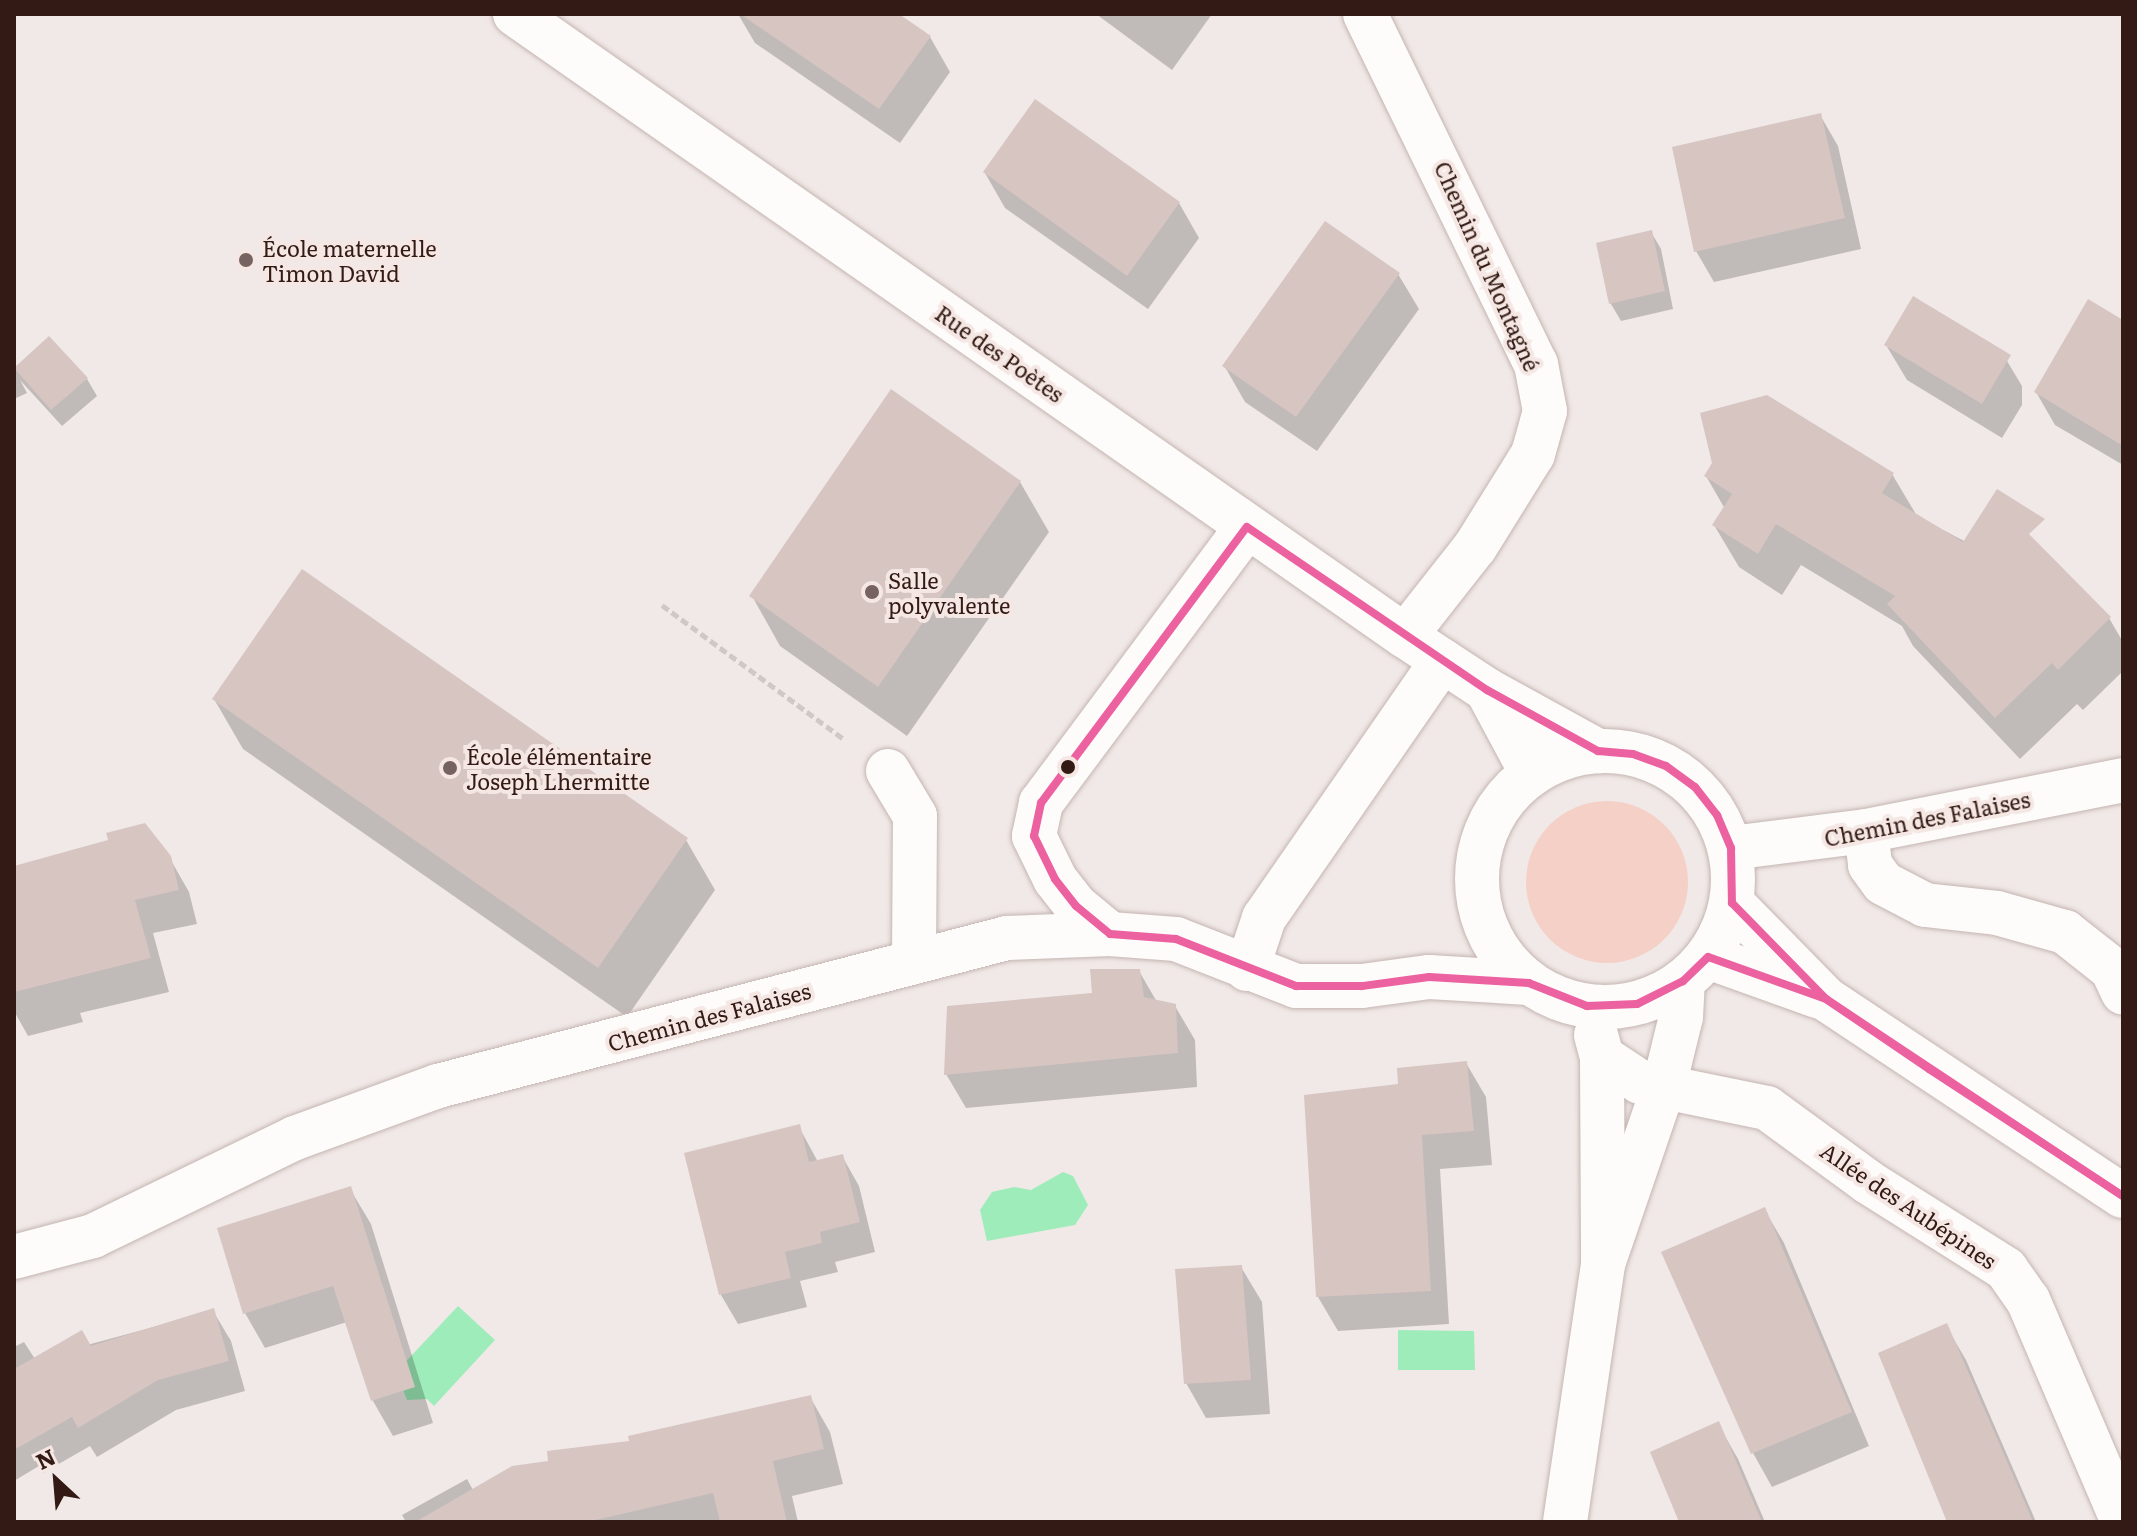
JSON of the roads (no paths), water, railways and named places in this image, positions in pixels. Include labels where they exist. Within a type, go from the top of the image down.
[{"type":"street","name":"Rue des Poètes","points":[[515,14],[1405,636],[1487,690],[1598,751]]},
{"type":"street","name":"Chemin du Montagné","points":[[1365,14],[1536,364],[1545,411],[1533,454],[1475,547],[1405,636]]},
{"type":"street","points":[[1110,934],[1076,906],[1055,879],[1034,836],[1041,803],[1247,527]]},
{"type":"street","points":[[1247,969],[1264,918],[1442,661]]},
{"type":"street","name":"Rue des Poètes","points":[[1487,690],[1532,774]]},
{"type":"street","points":[[1603,1264],[1664,1086],[1695,969],[1732,903],[1731,848],[1717,815],[1695,787],[1666,766],[1633,754],[1598,751],[1563,758],[1532,774],[1499,809],[1479,852],[1482,916],[1500,953],[1529,983],[1557,998],[1587,1006],[1637,1004],[1695,969],[1826,999]]},
{"type":"street","points":[[888,771],[915,816],[914,962]]},
{"type":"street","name":"Chemin des Falaises","points":[[1731,848],[1866,831],[2123,780]]},
{"type":"street","points":[[1866,831],[1870,865],[1883,883],[1925,905],[1997,913],[2065,932],[2112,969],[2123,993]]},
{"type":"street","points":[[1732,903],[1826,999],[2123,1196]]},
{"type":"street","points":[[1429,977],[1458,950],[1482,916]]},
{"type":"street","name":"Chemin des Falaises","points":[[14,1257],[93,1236],[295,1138],[438,1086],[1007,938],[1110,934],[1176,939],[1296,986],[1362,986],[1429,977],[1529,983]]},
{"type":"street","points":[[1565,1522],[1603,1264],[1602,1057],[1587,1006]]},
{"type":"street","name":"Allée des Aubépines","points":[[1602,1057],[1640,1082],[1767,1108],[1868,1182],[2006,1269],[2028,1300],[2123,1522]]},
{"type":"place","name":"École maternelle Timon David","points":[[246,260]]},
{"type":"place","name":"Salle polyvalente","points":[[872,592]]},
{"type":"place","name":"École élémentaire Joseph Lhermitte","points":[[450,768]]}]
